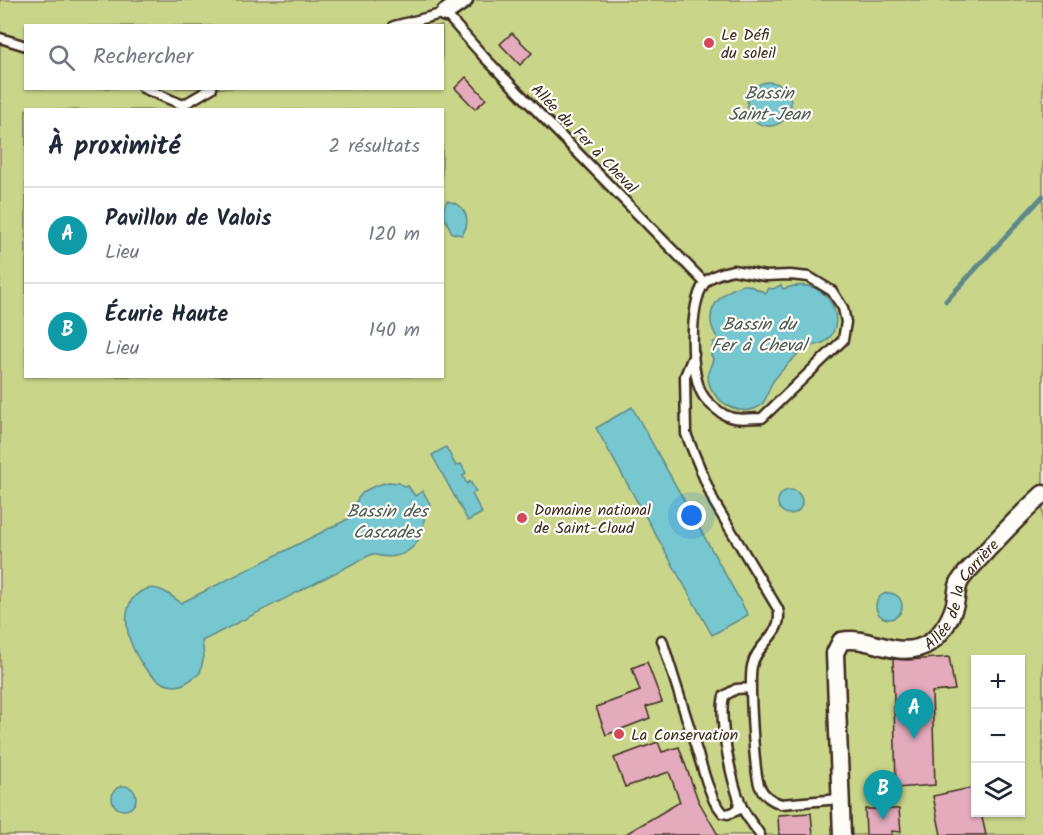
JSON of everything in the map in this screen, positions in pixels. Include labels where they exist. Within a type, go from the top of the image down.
[{"type":"street","points":[[445,13],[464,0]]},
{"type":"street","name":"Allée de la Carrière","points":[[840,799],[835,653],[841,641],[861,640],[895,650],[917,649],[928,644],[945,627],[961,579],[999,536],[1043,494]]},
{"type":"street","points":[[840,799],[842,835]]},
{"type":"lane","points":[[402,24],[445,13]]},
{"type":"lane","name":"Allée du Fer à Cheval","points":[[445,13],[485,58],[705,283]]},
{"type":"lane","points":[[0,38],[24,45]]},
{"type":"lane","points":[[148,90],[183,105],[209,90]]},
{"type":"lane","points":[[733,270],[765,276],[790,275],[809,278],[832,291],[843,308],[846,322],[843,340],[762,418],[738,419],[724,415],[703,396],[697,376],[693,319],[696,302],[705,283],[720,273],[733,270]]},
{"type":"lane","points":[[694,354],[685,376],[686,434],[714,502],[780,615],[772,635],[761,648],[752,665],[751,688],[757,779],[766,796],[773,802],[781,804],[840,799]]},
{"type":"lane","points":[[662,640],[691,736],[714,801],[723,813],[728,814],[738,810],[739,798]]},
{"type":"lane","points":[[751,688],[730,691],[724,696],[722,705],[731,766],[739,798],[743,810],[760,835]]},
{"type":"green space","name":"Domaine national de Saint-Cloud","points":[[0,0],[1043,0],[1043,835],[0,835]]},
{"type":"water","name":"Bassin Saint-Jean","points":[[769,82],[785,88],[791,104],[785,120],[769,126],[753,120],[747,104],[753,88]]},
{"type":"water","points":[[447,201],[459,205],[467,218],[462,235],[452,233],[446,221],[444,209]]},
{"type":"water","name":"Bassin du Fer à Cheval","points":[[743,285],[766,293],[769,288],[773,289],[781,285],[783,289],[794,286],[815,288],[829,299],[836,321],[833,332],[827,340],[806,348],[788,364],[771,384],[765,400],[759,407],[739,410],[718,398],[709,384],[708,376],[713,359],[711,355],[713,343],[718,339],[711,321],[714,306],[726,293]]},
{"type":"water","points":[[632,407],[748,615],[712,635],[596,428]]},
{"type":"water","points":[[446,447],[456,466],[461,464],[466,473],[463,476],[467,484],[470,481],[476,492],[472,494],[482,513],[468,521],[432,455]]},
{"type":"water","name":"Bassin des Cascades","points":[[389,482],[408,486],[415,496],[423,491],[431,506],[424,512],[421,533],[411,549],[394,556],[372,554],[202,641],[204,656],[200,673],[182,685],[162,683],[140,662],[132,646],[127,615],[131,602],[140,592],[151,588],[157,589],[181,603],[350,518],[355,503],[363,493],[374,486]]},
{"type":"water","points":[[790,490],[795,491],[801,497],[801,507],[795,513],[790,514],[785,513],[779,507],[778,502],[779,497],[785,491]]},
{"type":"water","points":[[889,593],[898,597],[902,606],[898,615],[889,619],[880,615],[876,606],[880,597]]},
{"type":"water","points":[[124,786],[133,789],[136,798],[133,807],[124,810],[115,807],[112,798],[115,789]]},
{"type":"building","points":[[512,33],[532,53],[520,65],[500,44]]},
{"type":"building","points":[[466,77],[486,99],[475,109],[455,88]]},
{"type":"building","points":[[949,657],[955,690],[932,692],[935,785],[896,788],[893,659]]},
{"type":"building","points":[[647,662],[662,702],[646,707],[650,718],[606,735],[596,707],[640,691],[632,668]]},
{"type":"building","points":[[658,742],[662,752],[679,747],[698,800],[718,835],[624,835],[680,802],[669,772],[625,787],[614,758]]},
{"type":"building","points":[[971,788],[971,817],[982,817],[986,835],[941,835],[933,796]]},
{"type":"building","points":[[865,809],[899,809],[901,832],[892,831],[892,835],[866,835]]},
{"type":"building","points":[[811,813],[813,835],[779,835],[778,815]]},
{"type":"waterway","points":[[946,301],[1043,196]]},
{"type":"place","name":"Le Défi du soleil","points":[[709,43]]},
{"type":"place","name":"Domaine national de Saint-Cloud","points":[[522,518]]},
{"type":"place","name":"La Conservation","points":[[619,734]]},
{"type":"place","name":"Pavillon de Valois","points":[[914,739]]},
{"type":"place","name":"Écurie Haute","points":[[883,820]]}]
